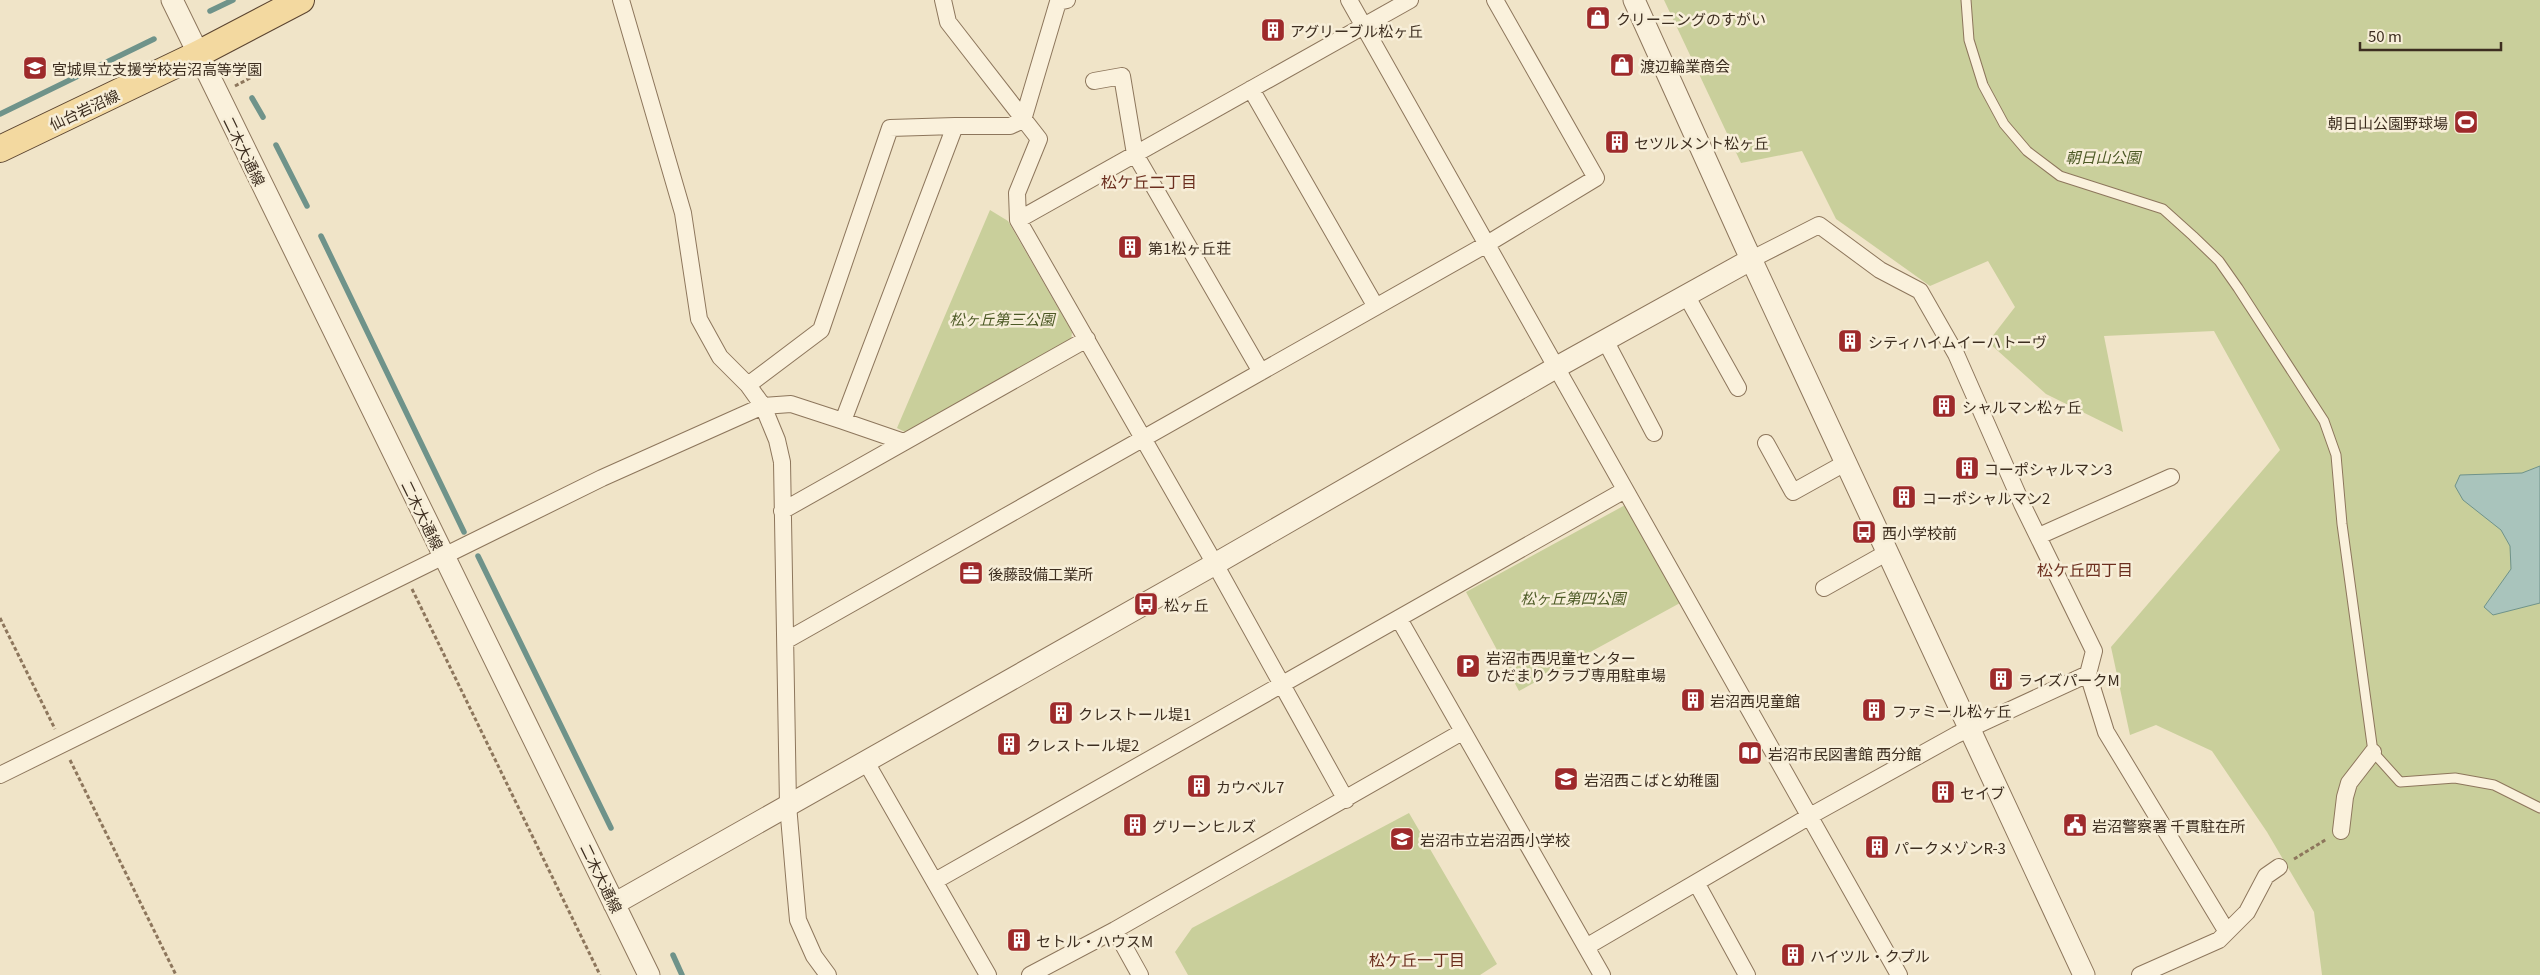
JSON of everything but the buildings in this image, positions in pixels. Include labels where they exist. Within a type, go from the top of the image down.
[{"type":"main road","name":"仙台岩沼線","points":[[0,149],[198,54],[301,0]]},
{"type":"street","name":"二木大通線","points":[[172,0],[649,975]]},
{"type":"street","points":[[621,0],[683,213],[699,318],[720,357],[748,385],[763,406],[778,440],[782,462],[788,805],[798,920],[814,956],[828,975]]},
{"type":"street","points":[[944,0],[948,22],[1039,139],[1017,193],[1018,220],[1215,564],[1346,800]]},
{"type":"street","points":[[748,385],[820,330],[890,128],[1010,126],[1023,120],[1058,2],[1067,0]]},
{"type":"street","points":[[1349,0],[1899,975]]},
{"type":"street","points":[[1018,220],[1410,0]]},
{"type":"street","points":[[786,640],[1487,244],[1596,178],[1495,0]]},
{"type":"street","points":[[1634,0],[2084,975]]},
{"type":"street","points":[[1094,81],[1122,76],[1134,154],[1261,372]]},
{"type":"street","points":[[1251,89],[1376,307]]},
{"type":"street","points":[[843,421],[954,126]]},
{"type":"street","points":[[614,904],[1215,564],[1557,366],[1752,259],[1819,225],[1880,270],[1920,291],[1956,354],[2022,504],[2094,651],[2088,674],[2106,732],[2227,932]]},
{"type":"street","points":[[1686,295],[1738,388]]},
{"type":"street","points":[[782,511],[1087,339]]},
{"type":"street","points":[[1605,340],[1654,433]]},
{"type":"street","points":[[0,775],[602,478],[763,406],[791,404],[904,442]]},
{"type":"street","points":[[1766,443],[1794,492],[1847,462]]},
{"type":"street","points":[[2039,536],[2171,477]]},
{"type":"street","points":[[934,881],[1625,490]]},
{"type":"street","points":[[1824,588],[1888,552]]},
{"type":"street","points":[[1399,619],[1602,975]]},
{"type":"street","points":[[1586,947],[1697,884],[1810,816],[1969,729],[2088,674]]},
{"type":"street","points":[[1030,975],[1115,930],[1346,800],[1462,732]]},
{"type":"street","points":[[2341,831],[2345,797],[2349,783],[2373,752]]},
{"type":"street","points":[[866,762],[988,975]]},
{"type":"street","points":[[2140,975],[2219,940],[2247,912],[2266,876],[2279,867]]},
{"type":"street","points":[[1697,884],[1748,975]]},
{"type":"street","points":[[1115,930],[1140,975]]},
{"type":"lane","points":[[1966,0],[1969,40],[1983,85],[2004,124],[2027,151],[2060,176],[2163,209],[2193,236],[2218,261],[2238,288],[2324,421],[2336,455],[2342,524],[2373,752],[2400,782],[2455,778],[2494,785],[2540,808]]},
{"type":"path","points":[[235,86],[252,77]]},
{"type":"path","points":[[405,575],[600,975]]},
{"type":"path","points":[[0,618],[176,975]]},
{"type":"path","points":[[2279,867],[2341,831]]},
{"type":"green space","name":"朝日山公園","points":[[1664,0],[2540,0],[2540,975],[2322,975],[2314,912],[2267,832],[2212,751],[2156,725],[2130,735],[2111,647],[2280,450],[2214,331],[2104,336],[2123,432],[2046,394],[1988,342],[2015,307],[1988,261],[1930,286],[1836,219],[1802,151],[1741,163]]},
{"type":"green space","name":"松ヶ丘第三公園","points":[[990,210],[1008,221],[1072,332],[1071,342],[909,434],[897,428]]},
{"type":"green space","name":"松ヶ丘第四公園","points":[[1627,504],[1680,603],[1519,691],[1466,592]]},
{"type":"green space","points":[[1409,813],[1497,964],[1480,975],[1188,975],[1175,952],[1192,928]]},
{"type":"water","points":[[2540,466],[2540,603],[2493,615],[2484,607],[2511,569],[2510,546],[2501,530],[2463,500],[2455,486],[2460,475],[2522,473]]},
{"type":"waterway","points":[[210,11],[233,0]]},
{"type":"waterway","points":[[0,114],[154,39]]},
{"type":"waterway","points":[[252,98],[263,117]]},
{"type":"waterway","points":[[276,145],[307,206]]},
{"type":"waterway","points":[[321,236],[464,532]]},
{"type":"waterway","points":[[478,556],[611,828]]},
{"type":"waterway","points":[[673,955],[682,975]]},
{"type":"place","name":"クリーニングのすがい","points":[[1598,18]]},
{"type":"place","name":"アグリーブル松ヶ丘","points":[[1273,30]]},
{"type":"place","name":"渡辺輪業商会","points":[[1622,65]]},
{"type":"place","name":"宮城県立支援学校岩沼高等学園","points":[[35,68]]},
{"type":"place","name":"朝日山公園野球場","points":[[2466,122]]},
{"type":"place","name":"セツルメント松ヶ丘","points":[[1617,142]]},
{"type":"place","name":"第1松ヶ丘荘","points":[[1130,247]]},
{"type":"place","name":"シティハイムイーハトーヴ","points":[[1850,341]]},
{"type":"place","name":"シャルマン松ヶ丘","points":[[1944,406]]},
{"type":"place","name":"コーポシャルマン3","points":[[1967,468]]},
{"type":"place","name":"コーポシャルマン2","points":[[1904,497]]},
{"type":"place","name":"西小学校前","points":[[1864,532]]},
{"type":"place","name":"後藤設備工業所","points":[[971,573]]},
{"type":"place","name":"松ヶ丘","points":[[1146,604]]},
{"type":"place","name":"岩沼市西児童センター ひだまりクラブ専用駐車場","points":[[1468,666]]},
{"type":"place","name":"ライズパークM","points":[[2001,679]]},
{"type":"place","name":"岩沼西児童館","points":[[1693,700]]},
{"type":"place","name":"ファミール松ヶ丘","points":[[1874,710]]},
{"type":"place","name":"クレストール堤1","points":[[1061,713]]},
{"type":"place","name":"クレストール堤2","points":[[1009,744]]},
{"type":"place","name":"岩沼市民図書館 西分館","points":[[1750,753]]},
{"type":"place","name":"岩沼西こばと幼稚園","points":[[1566,779]]},
{"type":"place","name":"カウベル7","points":[[1199,786]]},
{"type":"place","name":"セイブ","points":[[1943,792]]},
{"type":"place","name":"グリーンヒルズ","points":[[1135,825]]},
{"type":"place","name":"岩沼警察署 千貫駐在所","points":[[2075,825]]},
{"type":"place","name":"岩沼市立岩沼西小学校","points":[[1402,839]]},
{"type":"place","name":"パークメゾンR-3","points":[[1877,847]]},
{"type":"place","name":"セトル・ハウスM","points":[[1019,940]]},
{"type":"place","name":"ハイツル・クプル","points":[[1793,955]]},
{"type":"district","name":"松ケ丘二丁目","points":[[1149,181]]},
{"type":"district","name":"松ケ丘四丁目","points":[[2085,569]]},
{"type":"district","name":"松ケ丘一丁目","points":[[1417,959]]}]
